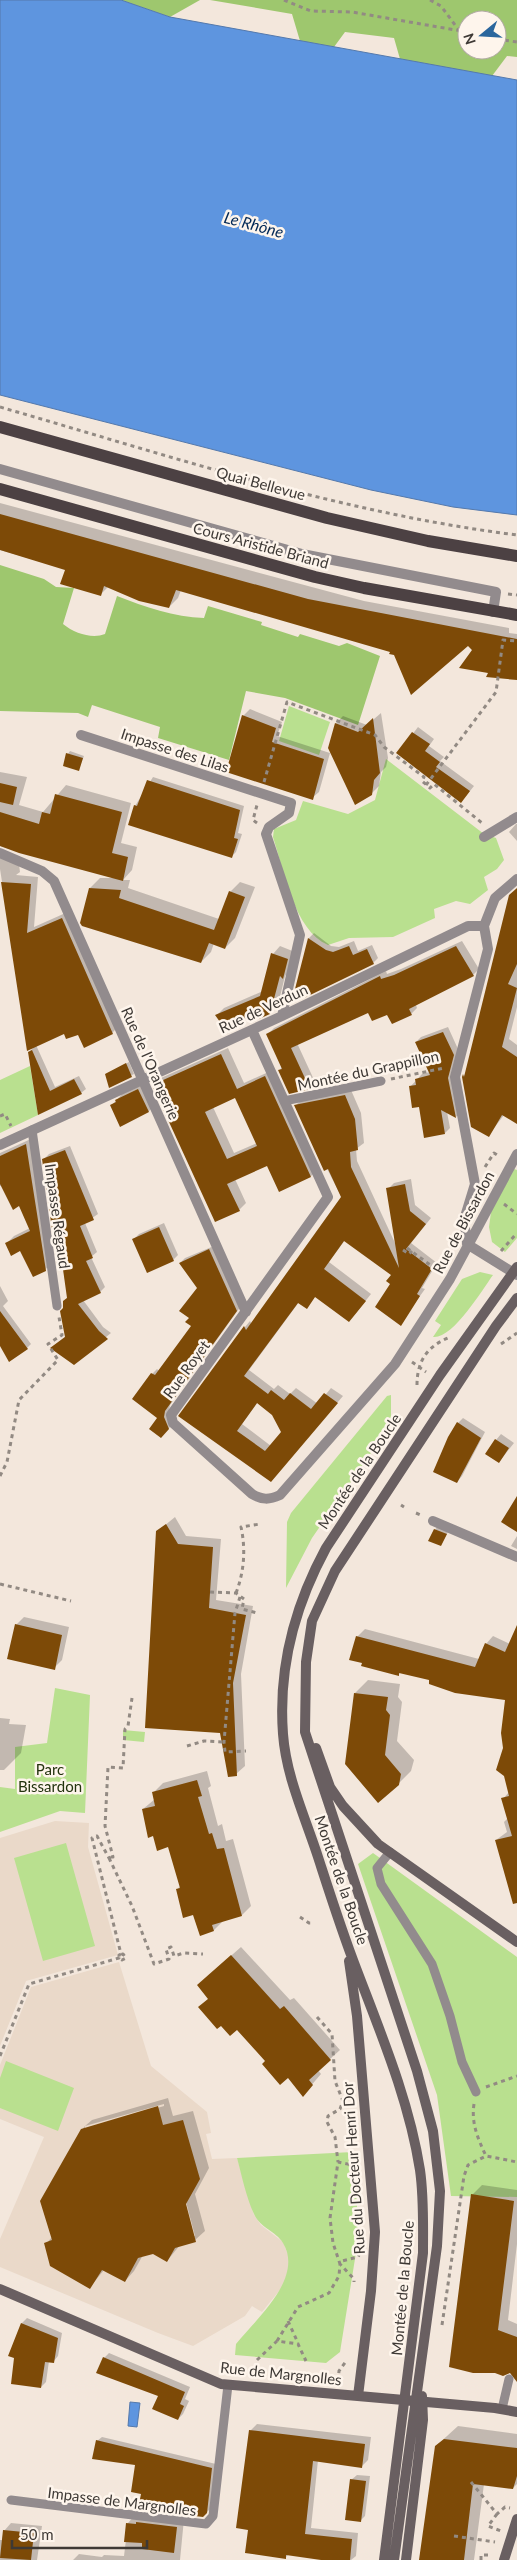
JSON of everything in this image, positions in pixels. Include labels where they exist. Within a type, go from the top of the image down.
[{"type":"main road","name":"Quai Bellevue","points":[[0,427],[327,518],[428,541],[517,556]]},
{"type":"main road","name":"Cours Aristide Briand","points":[[0,489],[314,577],[364,588],[517,615]]},
{"type":"main road","name":"Montée de la Boucle","points":[[384,2560],[423,2253],[424,2210],[420,2170],[409,2116],[344,1938],[290,1772],[283,1735],[282,1704],[288,1638],[302,1598],[326,1548],[440,1375],[517,1266]]},
{"type":"main road","name":"Montée de la Boucle","points":[[394,2560],[438,2246],[440,2191],[433,2131],[417,2071],[304,1732],[306,1662],[312,1621],[325,1590],[429,1427],[517,1298]]},
{"type":"main road","points":[[305,1699],[313,1737],[330,1787],[360,1826],[390,1852],[517,1942]]},
{"type":"main road","name":"Rue du Docteur Henri Dor","points":[[344,1938],[357,2016],[375,2232],[363,2396]]},
{"type":"main road","name":"Rue de Margnolles","points":[[0,2289],[210,2380],[228,2385],[430,2402],[517,2412]]},
{"type":"main road","points":[[406,2560],[423,2420],[421,2362]]},
{"type":"main road","points":[[500,2558],[517,2519]]},
{"type":"street","points":[[0,469],[302,554],[496,592],[493,612]]},
{"type":"street","name":"Impasse des Lilas","points":[[81,735],[287,801],[292,808],[289,813],[269,827],[267,831]]},
{"type":"street","points":[[488,834],[517,817]]},
{"type":"street","points":[[267,831],[266,834],[300,935],[282,1016]]},
{"type":"street","name":"Rue de l'Orangerie","points":[[0,854],[42,871],[54,881],[246,1312]]},
{"type":"street","points":[[517,879],[495,898],[484,926],[488,948],[455,1082],[475,1184],[464,1220],[466,1244],[517,1275]]},
{"type":"street","name":"Rue de Verdun","points":[[0,1145],[282,1016],[468,926],[484,926]]},
{"type":"street","name":"Rue Royet","points":[[252,1030],[328,1197],[171,1415],[173,1423],[252,1494],[267,1499],[280,1495],[395,1364],[434,1304]]},
{"type":"street","name":"Rue de Bissardon","points":[[434,1304],[450,1279],[466,1244],[517,1154]]},
{"type":"street","points":[[432,1521],[517,1557]]},
{"type":"lane","name":"Montée du Grappillon","points":[[284,1101],[381,1081]]},
{"type":"lane","name":"Impasse Régaud","points":[[32,1130],[57,1306]]},
{"type":"lane","points":[[390,1852],[377,1868],[381,1884],[432,1964],[450,2016],[462,2062],[476,2092]]},
{"type":"lane","points":[[502,2409],[509,2379]]},
{"type":"lane","name":"Impasse de Margnolles","points":[[11,2500],[206,2524],[213,2516],[228,2385]]},
{"type":"path","points":[[284,0],[311,11],[352,12],[457,30]]},
{"type":"path","points":[[430,0],[441,6],[457,29]]},
{"type":"path","points":[[0,407],[318,497],[421,520],[517,535]]},
{"type":"path","points":[[426,784],[496,692],[503,640],[517,641]]},
{"type":"path","points":[[267,831],[253,820],[287,702],[375,735],[384,747],[424,777],[422,781],[430,788],[434,784],[488,834]]},
{"type":"path","name":"Montée du Grappillon","points":[[381,1081],[458,1065]]},
{"type":"path","points":[[0,1116],[5,1114],[9,1122]]},
{"type":"path","points":[[480,1176],[494,1153],[497,1155]]},
{"type":"path","points":[[503,1203],[517,1214]]},
{"type":"path","points":[[501,1251],[517,1233]]},
{"type":"path","points":[[407,1248],[433,1267]]},
{"type":"path","points":[[403,1250],[410,1254],[412,1251]]},
{"type":"path","points":[[0,1476],[7,1462],[19,1400],[58,1360],[48,1344],[62,1335],[57,1306]]},
{"type":"path","points":[[494,1349],[517,1332]]},
{"type":"path","points":[[236,1593],[241,1580],[244,1551],[241,1527],[260,1524]]},
{"type":"path","points":[[0,1584],[71,1601]]},
{"type":"path","points":[[210,1592],[236,1593],[244,1600],[242,1609],[257,1613]]},
{"type":"path","points":[[240,1597],[236,1613],[224,1742],[226,1752],[246,1752]]},
{"type":"path","points":[[109,1858],[113,1856],[105,1826],[108,1767],[123,1768],[124,1729],[128,1726],[132,1698]]},
{"type":"path","points":[[187,1746],[204,1741],[224,1742]]},
{"type":"path","points":[[0,2056],[29,1984],[119,1958],[121,1954],[92,1838],[97,1836],[109,1858],[132,1906],[154,1964],[169,1958],[166,1949],[171,1947],[174,1956],[184,1953],[203,1954]]},
{"type":"path","points":[[300,1917],[309,1923],[314,1922]]},
{"type":"path","points":[[317,2016],[332,2034],[336,2081],[343,2101],[340,2109],[328,2116],[327,2122],[335,2137],[338,2162],[330,2218],[333,2244],[340,2264],[354,2279],[354,2282]]},
{"type":"path","points":[[486,2156],[477,2137],[472,2115],[476,2092],[517,2076]]},
{"type":"path","points":[[440,2335],[464,2176],[468,2165],[486,2156],[517,2162]]},
{"type":"path","points":[[338,2162],[357,2166]]},
{"type":"path","points":[[257,2360],[277,2341],[298,2307],[328,2293],[338,2276],[342,2261],[358,2257],[359,2254]]},
{"type":"path","points":[[288,2321],[306,2361]]},
{"type":"path","points":[[277,2341],[298,2344]]},
{"type":"path","points":[[336,2394],[340,2371],[346,2364],[350,2353]]},
{"type":"path","points":[[471,2482],[497,2514]]},
{"type":"path","points":[[504,2508],[488,2526],[504,2532]]},
{"type":"path","points":[[454,2536],[500,2543]]},
{"type":"path","points":[[481,2560],[481,2555],[485,2554],[500,2558]]},
{"type":"shaded area","points":[[55,1821],[89,1823],[88,1847],[118,1955],[26,1981],[0,2046],[0,1838]]},
{"type":"shaded area","points":[[119,1962],[151,2066],[207,2112],[211,2133],[206,2134],[212,2159],[237,2158],[254,2215],[261,2225],[283,2242],[288,2255],[290,2267],[284,2285],[262,2312],[252,2306],[245,2316],[193,2346],[0,2267],[0,2239],[44,2137],[0,2119],[0,2065],[31,1987]]},
{"type":"green space","points":[[121,0],[200,0],[170,17]]},
{"type":"green space","points":[[210,0],[517,0],[517,57],[507,56],[507,10],[457,10],[457,60],[504,60],[492,76],[400,59],[394,38],[345,32],[334,47],[300,41],[292,14]]},
{"type":"green space","points":[[0,565],[44,579],[56,587],[74,588],[63,624],[84,635],[95,636],[105,634],[117,596],[160,611],[182,616],[204,618],[208,606],[262,622],[261,625],[298,637],[300,634],[339,646],[347,643],[380,656],[358,725],[285,698],[246,691],[229,760],[158,738],[160,727],[92,705],[88,717],[78,713],[0,711]]},
{"type":"green space","points":[[289,706],[330,722],[319,755],[279,741]]},
{"type":"green space","points":[[386,759],[484,834],[496,838],[504,860],[497,869],[484,877],[488,890],[470,904],[456,901],[434,909],[435,918],[393,937],[349,938],[328,945],[316,937],[307,927],[292,898],[273,837],[274,829],[296,820],[303,801],[348,814],[375,800]]},
{"type":"green space","points":[[30,1066],[38,1115],[0,1133],[0,1080]]},
{"type":"green space","points":[[514,1169],[517,1170],[517,1238],[505,1252],[492,1242],[489,1227],[491,1212]]},
{"type":"green space","points":[[480,1272],[493,1275],[458,1322],[441,1336],[433,1337],[441,1325],[435,1321],[462,1279]]},
{"type":"green space","points":[[391,1395],[391,1424],[312,1538],[286,1588],[287,1522],[291,1513],[387,1396]]},
{"type":"green space","name":"Parc Bissardon","points":[[55,1688],[90,1695],[85,1813],[60,1811],[0,1832],[0,1787],[15,1789],[15,1747],[47,1743]]},
{"type":"green space","points":[[123,1730],[145,1732],[144,1742],[123,1740]]},
{"type":"green space","points":[[66,1843],[95,1946],[43,1961],[14,1858]]},
{"type":"green space","points":[[373,1853],[517,1957],[517,2197],[451,2196],[437,2095],[358,1864]]},
{"type":"green space","points":[[6,2061],[74,2088],[58,2131],[0,2108],[0,2078]]},
{"type":"green space","points":[[353,2152],[359,2234],[340,2352],[326,2363],[235,2355],[236,2344],[266,2310],[283,2283],[287,2270],[288,2256],[280,2239],[260,2223],[254,2214],[246,2194],[237,2158]]},
{"type":"water","name":"Le Rhône","points":[[0,0],[121,0],[170,17],[517,80],[517,515],[453,507],[371,490],[0,395]]},
{"type":"water","points":[[130,2402],[140,2403],[137,2427],[128,2426]]},
{"type":"building","points":[[0,514],[308,599],[517,639],[517,680],[486,677],[488,673],[459,668],[472,650],[468,646],[411,695],[394,655],[389,654],[390,652],[176,590],[169,608],[139,601],[104,586],[101,596],[60,584],[65,570],[0,550]]},
{"type":"building","points":[[242,715],[276,728],[272,742],[324,759],[313,800],[226,772]]},
{"type":"building","points":[[373,718],[380,773],[374,780],[372,795],[355,805],[328,748],[335,723],[358,732]]},
{"type":"building","points":[[412,732],[430,744],[425,751],[440,762],[436,767],[470,791],[461,803],[396,753]]},
{"type":"building","points":[[66,753],[83,758],[79,771],[63,766]]},
{"type":"building","points":[[147,780],[240,810],[234,838],[238,839],[232,858],[128,825],[134,805],[137,806]]},
{"type":"building","points":[[0,783],[17,787],[13,805],[0,802]]},
{"type":"building","points":[[55,794],[122,812],[112,853],[128,857],[123,881],[19,853],[0,846],[0,812],[39,824],[42,812],[50,814]]},
{"type":"building","points":[[1,882],[31,884],[27,933],[62,918],[113,1034],[84,1048],[78,1035],[66,1039],[64,1034],[27,1051]]},
{"type":"building","points":[[89,888],[121,890],[119,898],[214,930],[229,891],[245,897],[225,949],[209,943],[201,963],[82,926],[80,923]]},
{"type":"building","points":[[517,888],[517,964],[508,984],[517,988],[502,1047],[517,1057],[517,1124],[502,1115],[489,1137],[471,1127],[462,1077],[463,1074],[464,1077],[509,895]]},
{"type":"building","points":[[308,938],[326,950],[333,952],[349,946],[353,955],[367,949],[374,964],[304,998],[295,989]]},
{"type":"building","points":[[456,946],[474,976],[409,1009],[412,1015],[392,1024],[387,1015],[372,1021],[368,1013],[291,1048],[310,1089],[289,1094],[278,1070],[282,1069],[266,1034],[380,976],[381,979],[394,975]]},
{"type":"building","points":[[271,953],[288,959],[283,979],[280,976],[270,1014],[259,1019],[255,1014],[225,1029],[215,1015],[260,996]]},
{"type":"building","points":[[443,1032],[454,1055],[448,1078],[456,1118],[441,1110],[445,1134],[424,1138],[419,1107],[412,1108],[409,1086],[416,1085],[415,1079],[430,1075],[415,1042]]},
{"type":"building","points":[[32,1050],[50,1091],[74,1079],[82,1094],[38,1115],[28,1052]]},
{"type":"building","points":[[221,1054],[237,1089],[265,1076],[311,1177],[279,1192],[267,1166],[227,1184],[240,1211],[215,1222],[152,1085]],"holes":[[[235,1098],[257,1146],[227,1159],[205,1112]]]},
{"type":"building","points":[[126,1063],[132,1077],[109,1088],[105,1074]]},
{"type":"building","points":[[138,1089],[149,1112],[120,1127],[110,1105],[116,1102],[115,1100]]},
{"type":"building","points":[[345,1095],[355,1119],[358,1150],[350,1152],[351,1167],[399,1268],[386,1188],[405,1184],[410,1211],[426,1224],[406,1249],[432,1269],[417,1294],[420,1296],[401,1326],[375,1307],[390,1284],[386,1281],[391,1275],[344,1241],[324,1269],[366,1301],[349,1322],[315,1297],[307,1309],[298,1303],[244,1376],[268,1394],[271,1390],[284,1400],[290,1393],[311,1409],[324,1393],[338,1403],[271,1482],[178,1416],[244,1326],[246,1330],[341,1197],[328,1169],[324,1171],[294,1105]],"holes":[[[257,1403],[272,1415],[281,1432],[265,1451],[237,1431]]]},
{"type":"building","points":[[26,1144],[46,1271],[33,1277],[20,1251],[11,1256],[5,1243],[30,1231],[19,1206],[13,1210],[0,1184],[0,1156]]},
{"type":"building","points":[[65,1150],[94,1220],[80,1226],[93,1258],[86,1261],[101,1293],[78,1304],[99,1331],[108,1339],[74,1365],[50,1348],[65,1337],[60,1311],[63,1308],[63,1301],[67,1298],[62,1262],[57,1264],[42,1159]]},
{"type":"building","points":[[159,1227],[174,1261],[147,1273],[132,1239]]},
{"type":"building","points":[[209,1249],[237,1311],[165,1411],[164,1417],[169,1429],[161,1438],[149,1429],[157,1418],[132,1399],[151,1373],[155,1375],[191,1326],[185,1322],[189,1318],[179,1311],[197,1288],[179,1263]]},
{"type":"building","points":[[0,1311],[28,1349],[9,1362],[0,1346]]},
{"type":"building","points":[[457,1422],[481,1438],[457,1483],[433,1472],[448,1437]]},
{"type":"building","points":[[495,1439],[509,1448],[499,1463],[485,1454]]},
{"type":"building","points":[[517,1496],[517,1532],[501,1522]]},
{"type":"building","points":[[166,1524],[178,1544],[213,1547],[209,1608],[246,1615],[233,1683],[237,1776],[228,1777],[220,1733],[145,1728],[156,1531]]},
{"type":"building","points":[[434,1529],[447,1534],[441,1546],[428,1541]]},
{"type":"building","points":[[15,1624],[62,1635],[55,1670],[7,1659]]},
{"type":"building","points":[[517,1625],[517,1903],[513,1904],[495,1840],[512,1836],[501,1798],[509,1796],[504,1776],[496,1770],[503,1748],[501,1733],[505,1700],[455,1693],[429,1684],[429,1680],[399,1673],[399,1676],[361,1666],[362,1663],[349,1660],[356,1636],[475,1667],[485,1643],[505,1652]]},
{"type":"building","points":[[354,1693],[388,1697],[386,1710],[390,1715],[385,1755],[401,1774],[399,1785],[378,1803],[345,1764]]},
{"type":"building","points":[[197,1780],[202,1796],[198,1797],[209,1834],[212,1833],[217,1849],[224,1848],[242,1916],[212,1925],[214,1931],[200,1936],[193,1915],[183,1918],[176,1889],[180,1888],[168,1847],[157,1851],[153,1836],[148,1838],[142,1809],[155,1806],[152,1792]]},
{"type":"building","points":[[231,1955],[280,2009],[284,2006],[331,2060],[309,2080],[313,2085],[303,2097],[288,2078],[280,2085],[262,2064],[265,2061],[237,2030],[230,2036],[221,2026],[217,2029],[198,2007],[208,1999],[197,1985]]},
{"type":"building","points":[[158,2106],[163,2125],[183,2120],[200,2179],[186,2204],[196,2242],[175,2248],[167,2262],[153,2254],[138,2258],[125,2282],[102,2270],[90,2289],[50,2266],[44,2243],[52,2240],[40,2201],[81,2129]]},
{"type":"building","points":[[471,2194],[514,2201],[498,2330],[517,2337],[517,2382],[510,2373],[503,2376],[495,2373],[473,2373],[449,2367]]},
{"type":"building","points":[[21,2323],[58,2338],[54,2363],[45,2362],[41,2388],[11,2384],[14,2358],[8,2356]]},
{"type":"building","points":[[103,2357],[185,2392],[180,2404],[184,2406],[178,2420],[152,2409],[158,2396],[96,2373]]},
{"type":"building","points":[[249,2430],[365,2444],[362,2468],[313,2461],[305,2534],[352,2539],[350,2560],[321,2560],[286,2555],[286,2559],[245,2553],[248,2530],[236,2528]]},
{"type":"building","points":[[444,2439],[517,2448],[517,2476],[513,2489],[473,2484],[464,2560],[419,2560],[435,2446]]},
{"type":"building","points":[[96,2440],[212,2468],[207,2513],[203,2517],[138,2509],[141,2494],[131,2492],[135,2465],[92,2459]]},
{"type":"building","points":[[350,2479],[366,2481],[361,2522],[345,2520]]},
{"type":"building","points":[[136,2522],[177,2527],[174,2553],[142,2549],[142,2543],[124,2542],[126,2523],[136,2524]]},
{"type":"building","points":[[3,2530],[34,2533],[31,2560],[0,2558]]}]
